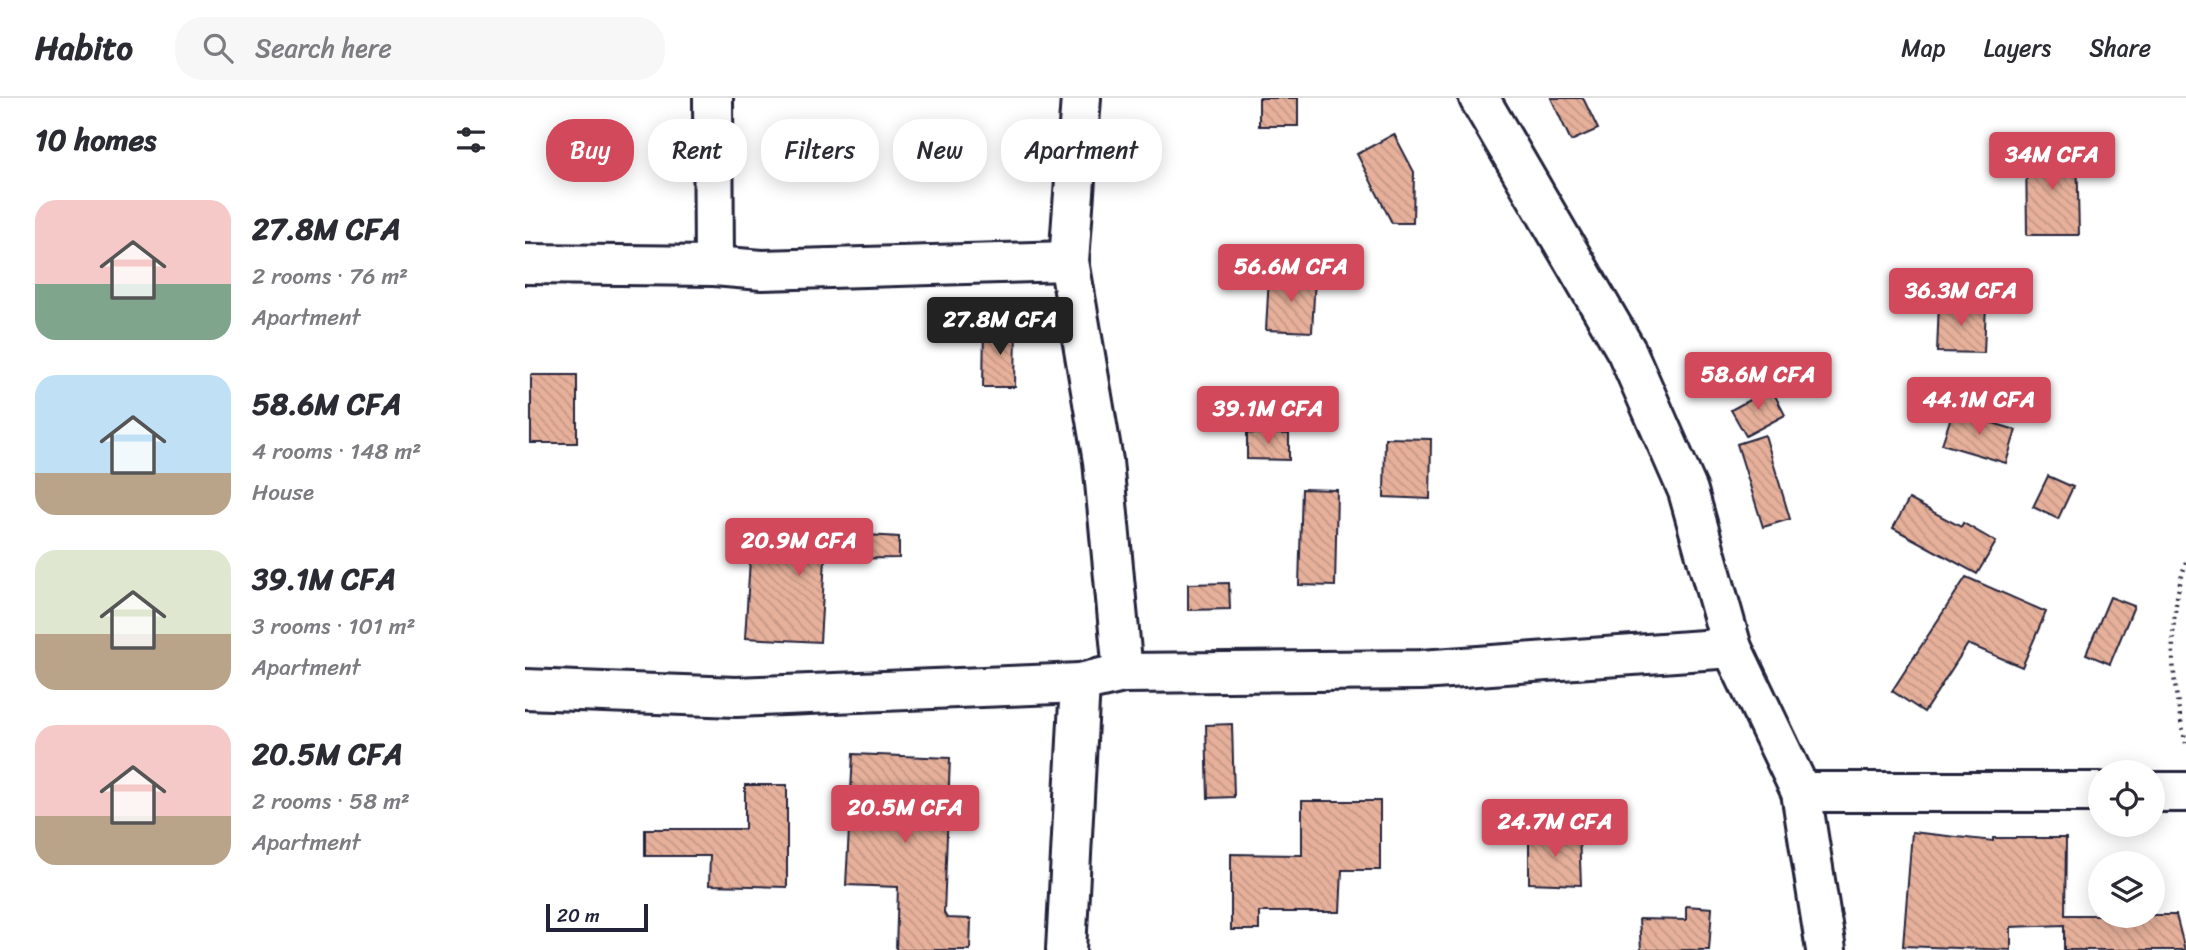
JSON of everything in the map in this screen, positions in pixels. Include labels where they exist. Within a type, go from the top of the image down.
[{"type":"street","points":[[713,98],[714,266]]},
{"type":"street","points":[[1081,98],[1069,261],[1103,461],[1123,673]]},
{"type":"street","points":[[1479,98],[1627,352],[1688,491],[1733,648],[1801,792],[1826,950]]},
{"type":"street","points":[[525,264],[714,266],[762,270],[1069,261]]},
{"type":"street","points":[[525,689],[736,696],[1080,683],[1123,673],[1421,670],[1733,648]]},
{"type":"street","points":[[1066,950],[1080,683]]},
{"type":"street","points":[[1801,792],[2088,792]]},
{"type":"street","points":[[2165,792],[2186,792]]},
{"type":"path","points":[[2186,562],[2174,628],[2172,667],[2174,695],[2186,744]]},
{"type":"building","points":[[1259,98],[1298,98],[1298,126],[1259,126]]},
{"type":"building","points":[[1551,98],[1583,98],[1598,129],[1571,141]]},
{"type":"building","points":[[1394,134],[1414,172],[1413,223],[1392,223],[1357,154]]},
{"type":"building","points":[[2026,148],[2077,148],[2079,235],[2027,235]]},
{"type":"building","points":[[1269,276],[1315,278],[1312,332],[1266,330]]},
{"type":"building","points":[[1939,302],[1986,304],[1984,353],[1937,352]]},
{"type":"building","points":[[984,327],[1016,327],[1015,387],[983,387]]},
{"type":"building","points":[[531,375],[577,375],[577,443],[531,443]]},
{"type":"building","points":[[1771,388],[1785,415],[1746,436],[1731,410]]},
{"type":"building","points":[[1953,411],[2016,430],[2006,463],[1942,444]]},
{"type":"building","points":[[1247,433],[1289,434],[1289,460],[1247,459]]},
{"type":"building","points":[[1765,435],[1790,519],[1763,527],[1737,444]]},
{"type":"building","points":[[1385,438],[1431,439],[1430,499],[1384,497]]},
{"type":"building","points":[[2048,476],[2073,487],[2058,519],[2033,507]]},
{"type":"building","points":[[1302,489],[1337,490],[1335,586],[1299,585]]},
{"type":"building","points":[[1909,499],[1961,527],[1963,523],[1996,542],[1977,574],[1893,528]]},
{"type":"building","points":[[752,528],[899,537],[899,558],[825,559],[820,642],[745,638]]},
{"type":"building","points":[[1966,577],[2046,612],[2022,667],[1968,644],[1924,712],[1892,691]]},
{"type":"building","points":[[1229,583],[1230,609],[1188,610],[1188,584]]},
{"type":"building","points":[[2110,597],[2134,606],[2110,664],[2086,654]]},
{"type":"building","points":[[1232,724],[1234,797],[1208,798],[1206,725]]},
{"type":"building","points":[[853,754],[950,758],[944,913],[947,918],[971,919],[970,950],[896,950],[898,887],[846,885]]},
{"type":"building","points":[[745,785],[787,785],[787,887],[709,885],[710,856],[645,856],[645,829],[745,829]]},
{"type":"building","points":[[1302,801],[1380,801],[1380,870],[1342,870],[1340,912],[1259,912],[1259,930],[1231,930],[1231,854],[1302,855]]},
{"type":"building","points":[[1912,832],[1993,841],[1993,838],[2066,838],[2065,915],[2088,915],[2088,928],[2165,928],[2165,915],[2176,915],[2185,950],[2064,950],[2064,925],[2011,927],[2011,950],[1903,946]]},
{"type":"building","points":[[1579,834],[1581,885],[1529,883],[1529,835]]},
{"type":"building","points":[[1686,906],[1712,908],[1709,950],[1641,950],[1639,919],[1686,920]]}]
